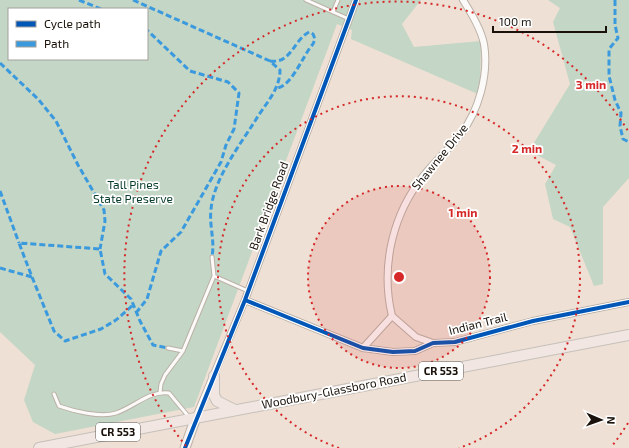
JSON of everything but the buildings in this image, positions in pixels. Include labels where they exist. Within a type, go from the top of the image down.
[{"type":"main road","name":"Woodbury-Glassboro Road","points":[[39,448],[193,417],[629,335]]},
{"type":"main road","points":[[214,376],[214,395],[217,401],[234,410]]},
{"type":"street","name":"Bark Bridge Road","points":[[193,417],[214,376],[245,300],[356,0]]},
{"type":"street","name":"Shawnee Drive","points":[[392,316],[387,278],[392,242],[398,218],[417,184],[433,164],[460,136],[477,105],[481,91],[484,74],[484,43],[463,0]]},
{"type":"street","name":"Indian Trail","points":[[245,300],[363,348],[393,352],[415,351],[433,343],[455,342],[533,321],[581,310],[629,302]]},
{"type":"street","points":[[363,348],[392,316],[416,337],[433,343]]},
{"type":"street","points":[[185,448],[193,417]]},
{"type":"lane","points":[[306,0],[349,18]]},
{"type":"lane","points":[[334,12],[338,0]]},
{"type":"lane","points":[[160,392],[161,384],[165,376],[183,351],[214,276],[212,257]]},
{"type":"lane","points":[[214,276],[248,290]]},
{"type":"lane","points":[[168,348],[183,351]]},
{"type":"lane","points":[[54,394],[59,406],[77,413],[114,414],[160,392],[170,393],[193,417]]},
{"type":"green space","name":"Tall Pines State Preserve","points":[[0,0],[421,0],[402,24],[414,47],[481,41],[480,95],[351,39],[352,30],[337,24],[194,407],[55,434],[33,422],[24,400],[35,365],[0,332]]},
{"type":"green space","points":[[548,0],[629,0],[629,178],[603,207],[603,284],[594,286],[570,227],[553,219],[545,184],[556,165],[529,151],[570,84],[553,22],[560,8]]},
{"type":"marked path","points":[[79,0],[99,8]]},
{"type":"marked path","points":[[133,0],[270,61],[280,70],[278,84],[275,90],[228,163],[217,186],[211,209],[213,244],[212,257]]},
{"type":"marked path","points":[[615,0],[615,25],[618,38],[609,49],[609,76],[615,100],[621,113],[620,126],[623,139],[629,142]]},
{"type":"marked path","points":[[136,313],[147,299],[161,251],[181,232],[221,162],[226,145],[234,129],[239,93],[228,82],[190,71],[148,31]]},
{"type":"marked path","points":[[270,61],[283,59],[304,36],[309,32],[313,34],[315,39],[313,44],[297,69],[288,82],[277,88]]},
{"type":"marked path","points":[[0,63],[38,99],[56,121],[78,165],[104,210],[105,221],[100,249]]},
{"type":"marked path","points":[[0,191],[19,243]]},
{"type":"marked path","points":[[0,268],[32,277],[19,243],[100,249],[105,274],[131,299],[140,321],[153,345],[168,348]]},
{"type":"marked path","points":[[32,277],[54,331],[65,341],[101,329],[116,320],[133,305]]},
{"type":"cycle path","points":[[185,448],[245,300],[356,0]]},
{"type":"cycle path","points":[[245,300],[363,348],[393,352],[415,351],[433,343],[455,342],[533,321],[629,302]]}]
